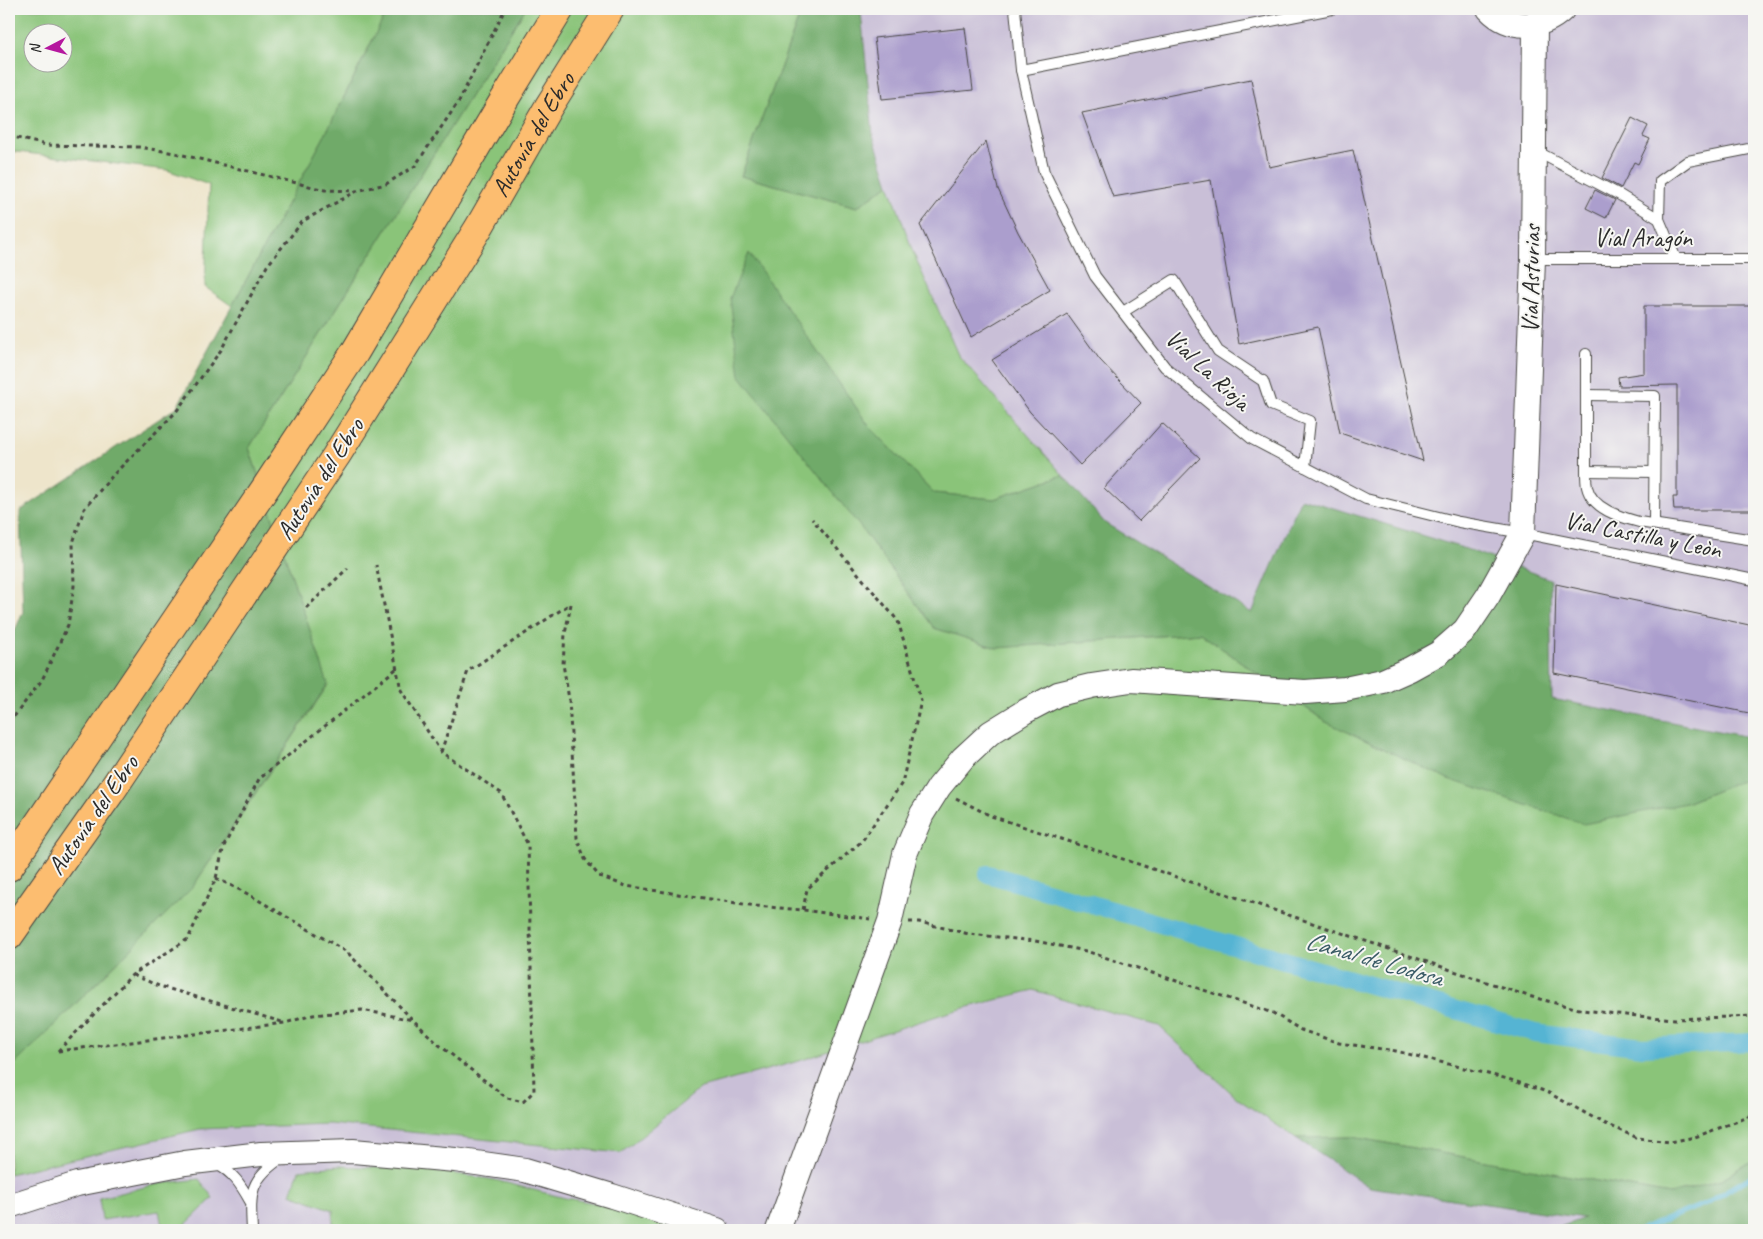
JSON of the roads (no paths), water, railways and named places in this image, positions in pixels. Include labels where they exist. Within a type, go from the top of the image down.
[{"type":"highway","name":"Autovía del Ebro","points":[[9,867],[355,352],[501,104],[560,9]]},
{"type":"highway","name":"Autovía del Ebro","points":[[9,936],[110,793],[336,456],[478,229],[549,106],[610,9]]},
{"type":"street","points":[[1489,9],[1495,15],[1514,24],[1535,24],[1554,17],[1563,9]]},
{"type":"street","name":"Vial Asturias","points":[[1523,533],[1532,259],[1535,24]]},
{"type":"street","points":[[778,1230],[890,921],[905,854],[922,814],[939,787],[963,758],[990,733],[1024,712],[1058,694],[1083,688],[1131,680],[1306,692],[1354,687],[1383,681],[1439,653],[1465,630],[1488,596],[1523,533]]},
{"type":"street","points":[[9,1206],[77,1184],[185,1163],[261,1154],[353,1151],[455,1160],[526,1170],[717,1230]]},
{"type":"lane","name":"Vial La Rioja","points":[[1015,9],[1021,70],[1044,172],[1094,276],[1165,367],[1252,439],[1366,499],[1459,522],[1523,533]]},
{"type":"lane","points":[[1021,70],[1332,9]]},
{"type":"lane","points":[[1676,259],[1659,219],[1660,180],[1688,161],[1754,148]]},
{"type":"lane","points":[[1534,150],[1618,194],[1659,219]]},
{"type":"lane","name":"Vial Aragón","points":[[1532,259],[1754,259]]},
{"type":"lane","points":[[1123,312],[1174,280],[1218,351],[1263,381],[1271,404],[1310,421],[1305,467]]},
{"type":"lane","points":[[1586,354],[1587,486],[1591,496],[1599,505],[1623,518],[1754,540]]},
{"type":"lane","points":[[1586,395],[1655,396],[1654,524]]},
{"type":"lane","points":[[1586,471],[1654,472]]},
{"type":"lane","name":"Vial Castilla y Leòn","points":[[1523,533],[1754,580]]},
{"type":"lane","points":[[252,1230],[250,1201],[256,1179],[290,1153]]},
{"type":"lane","points":[[207,1160],[230,1172],[240,1183],[250,1201]]},
{"type":"waterway","name":"Canal de Lodosa","points":[[988,874],[1535,1033],[1642,1047],[1754,1042]]},
{"type":"waterway","points":[[1640,1230],[1707,1203],[1754,1175]]}]
